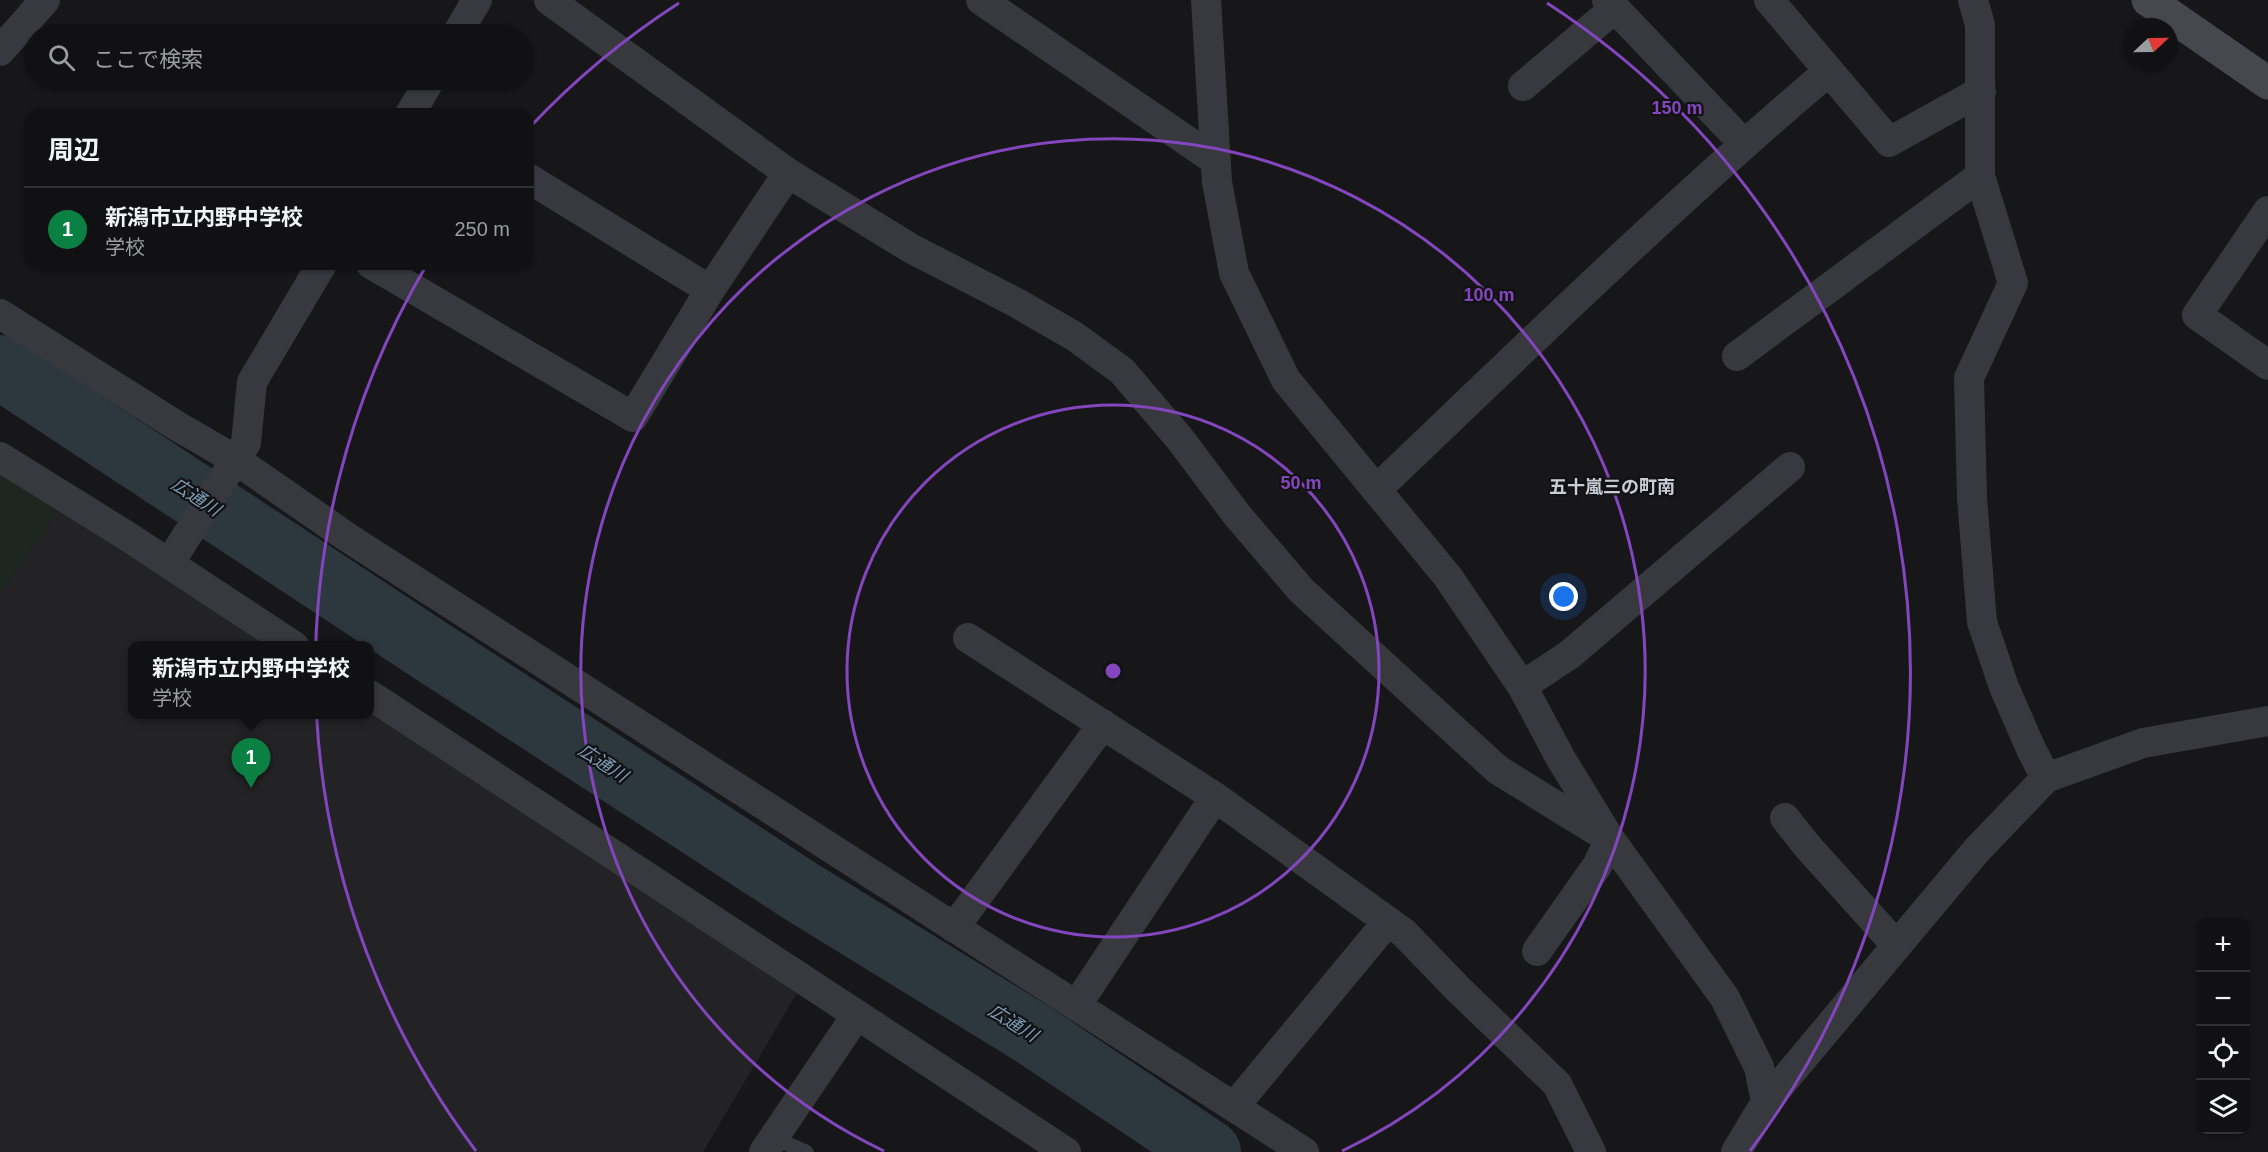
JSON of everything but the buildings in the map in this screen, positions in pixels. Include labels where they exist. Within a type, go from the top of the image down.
[{"type":"street","points":[[0,51],[45,0]]},
{"type":"street","points":[[463,24],[477,0]]},
{"type":"street","points":[[549,0],[788,174],[912,249],[1015,302],[1074,336],[1122,371],[1180,439],[1237,515],[1301,590],[1498,770],[1610,839]]},
{"type":"street","points":[[981,0],[1215,160]]},
{"type":"street","points":[[1206,0],[1216,182],[1234,273],[1286,380],[1448,577],[1522,686],[1561,759],[1610,839],[1725,998],[1759,1067],[1766,1102]]},
{"type":"street","points":[[1769,0],[1889,142],[1981,91]]},
{"type":"street","points":[[1973,0],[1980,25],[1980,176],[2013,283],[1969,378],[1972,498],[1982,622],[2004,687],[2046,778]]},
{"type":"street","points":[[2148,0],[2268,83]]},
{"type":"street","points":[[1522,86],[1611,4],[1744,144]]},
{"type":"street","points":[[1376,490],[1744,144],[1829,71]]},
{"type":"street","points":[[417,108],[425,90]]},
{"type":"street","points":[[381,270],[633,417],[710,290],[788,174]]},
{"type":"street","points":[[1737,356],[1980,176]]},
{"type":"street","points":[[534,182],[710,290]]},
{"type":"street","points":[[2268,211],[2197,315],[2268,365]]},
{"type":"street","points":[[177,551],[246,443],[252,382],[318,270]]},
{"type":"street","points":[[0,314],[1304,1152]]},
{"type":"street","points":[[0,457],[127,536],[288,641]]},
{"type":"street","points":[[1522,686],[1569,655],[1790,467]]},
{"type":"street","points":[[969,638],[1215,797],[1404,933],[1459,990],[1557,1084],[1591,1152]]},
{"type":"street","points":[[374,699],[1066,1152]]},
{"type":"street","points":[[1736,1152],[1766,1102],[1976,851],[2046,778],[2143,743],[2268,720]]},
{"type":"street","points":[[954,928],[1103,724]]},
{"type":"street","points":[[1076,1006],[1215,797]]},
{"type":"street","points":[[1785,818],[1897,946]]},
{"type":"street","points":[[1538,951],[1597,866],[1610,839]]},
{"type":"street","points":[[1234,1107],[1388,921]]},
{"type":"street","points":[[769,1145],[856,1016]]},
{"type":"lane","points":[[769,1145],[806,1152]]},
{"type":"shaded area","points":[[0,467],[63,504],[0,593]]},
{"type":"shaded area","points":[[63,504],[276,641],[128,641],[128,719],[374,719],[374,705],[803,983],[703,1152],[0,1152],[0,593]]},
{"type":"waterway","name":"広通川","points":[[0,367],[805,894],[1033,1034],[1209,1152]]},
{"type":"place","name":"新潟市立内野中学校","points":[[251,788]]},
{"type":"district","name":"五十嵐三の町南","points":[[1612,487]]}]
